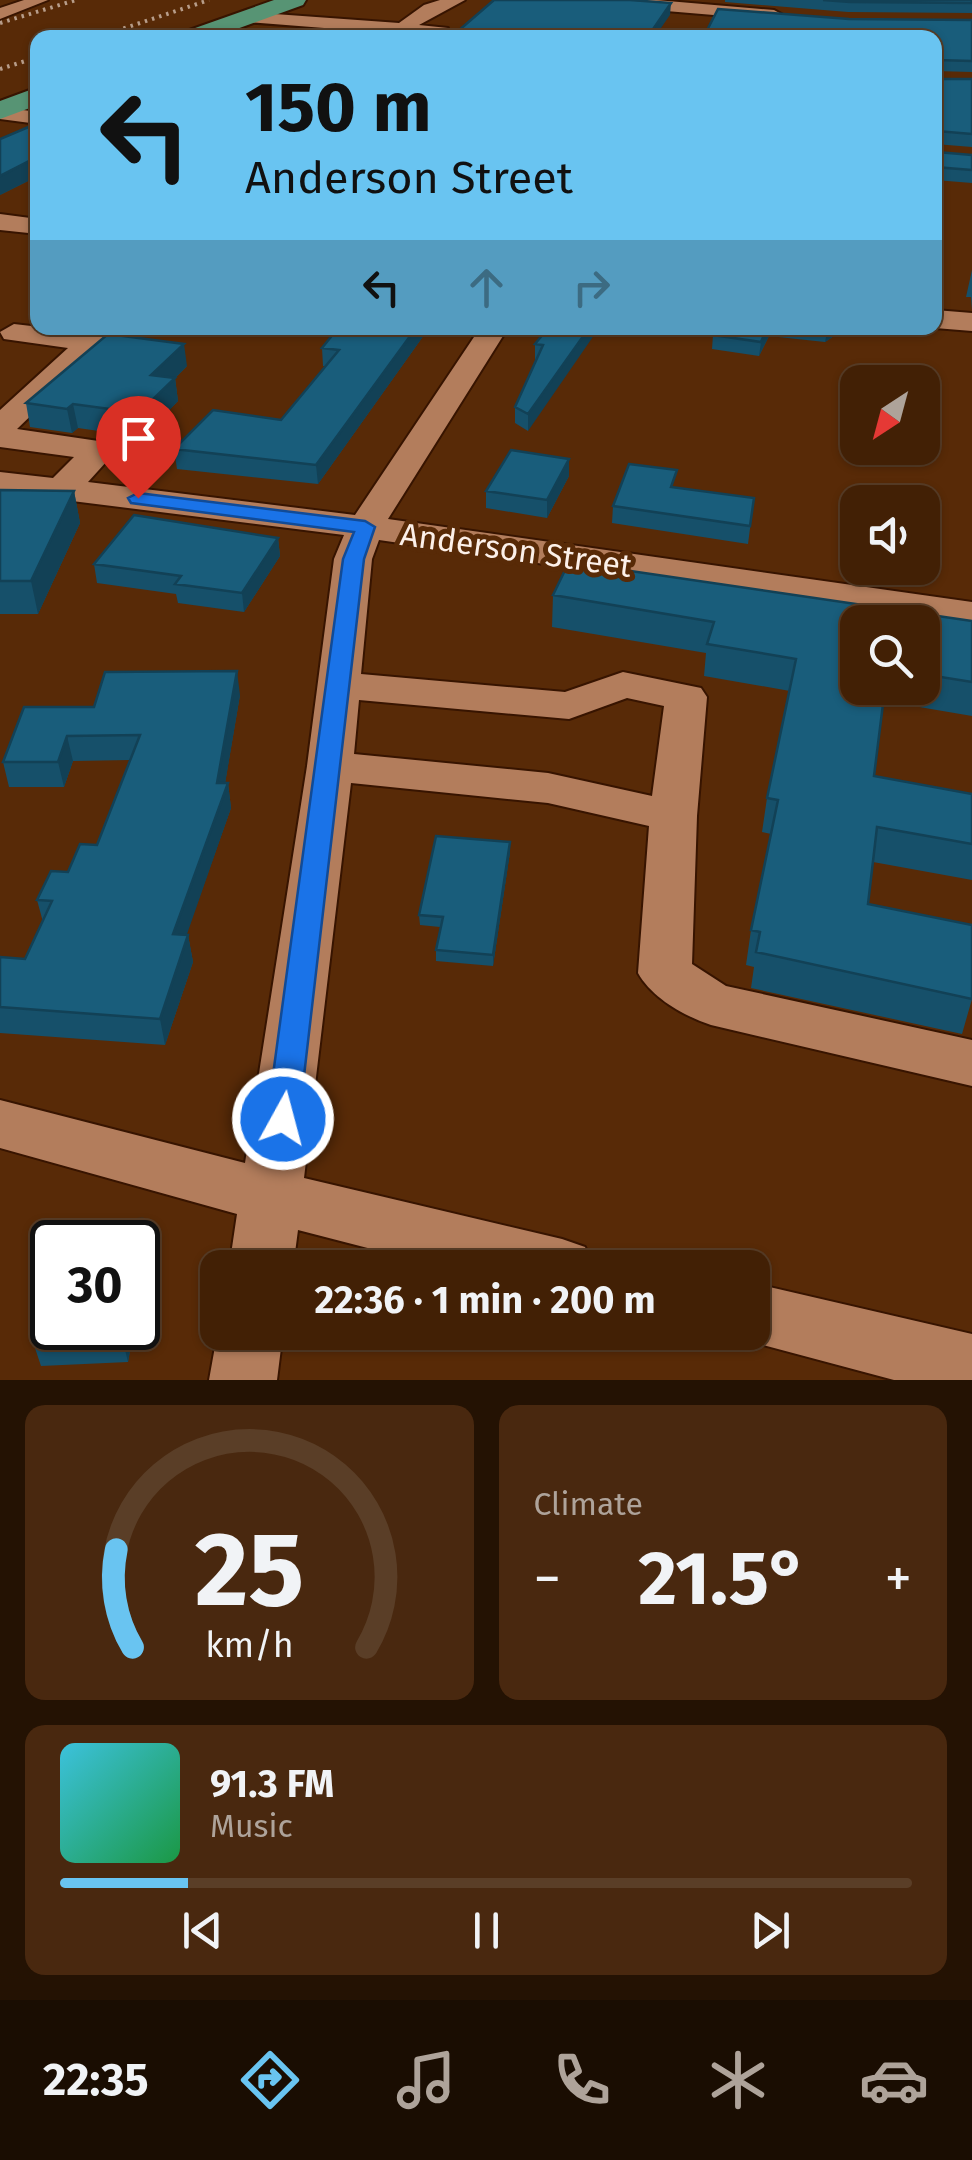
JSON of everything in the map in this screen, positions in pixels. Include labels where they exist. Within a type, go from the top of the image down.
[{"type":"main road","points":[[212,30],[295,0]]},
{"type":"main road","points":[[0,112],[30,99]]},
{"type":"street","points":[[0,14],[40,0]]},
{"type":"street","points":[[402,30],[430,9],[457,0]]},
{"type":"street","points":[[445,30],[478,0]]},
{"type":"street","points":[[595,0],[793,16]]},
{"type":"street","points":[[358,26],[397,5],[430,9]]},
{"type":"street","points":[[307,30],[347,7]]},
{"type":"street","points":[[246,18],[378,30]]},
{"type":"street","points":[[0,112],[30,117]]},
{"type":"street","points":[[4,223],[30,206]]},
{"type":"street","points":[[4,223],[30,225]]},
{"type":"street","points":[[942,320],[972,322]]},
{"type":"street","points":[[0,426],[92,342],[44,335]]},
{"type":"street","points":[[264,1250],[354,559],[365,527],[489,335]]},
{"type":"street","points":[[0,437],[100,450],[62,489]]},
{"type":"street","name":"Anderson Street","points":[[0,482],[365,527],[972,614]]},
{"type":"street","points":[[337,685],[569,706],[623,686],[686,697],[673,816],[665,973],[711,1004],[972,1063]]},
{"type":"street","points":[[330,766],[548,788],[673,816]]},
{"type":"street","points":[[0,1124],[488,1250]]},
{"type":"street","points":[[770,1318],[972,1367]]},
{"type":"street","points":[[242,1380],[247,1350]]},
{"type":"building","points":[[494,0],[671,3],[652,30],[459,30]]},
{"type":"building","points":[[823,0],[972,0],[972,3],[850,2]]},
{"type":"building","points":[[718,9],[849,19],[972,20],[972,61],[942,60],[942,30],[707,30]]},
{"type":"building","points":[[942,79],[972,79],[972,134],[942,131]]},
{"type":"building","points":[[30,126],[30,161],[0,176],[0,139]]},
{"type":"building","points":[[942,152],[972,155],[972,170],[942,168]]},
{"type":"building","points":[[107,335],[184,344],[151,375],[175,378],[145,407],[123,404],[117,410],[73,404],[67,409],[26,403]]},
{"type":"building","points":[[332,335],[411,335],[316,465],[174,449],[213,410],[281,420],[339,350],[322,348]]},
{"type":"building","points":[[542,335],[584,335],[528,414],[515,407],[543,345],[535,344]]},
{"type":"building","points":[[713,335],[764,335],[761,342]]},
{"type":"building","points":[[511,450],[569,459],[547,500],[486,491]]},
{"type":"building","points":[[629,464],[677,470],[671,487],[754,498],[750,526],[613,506]]},
{"type":"building","points":[[0,490],[74,491],[31,581],[0,581]]},
{"type":"building","points":[[134,515],[278,538],[242,593],[175,584],[181,576],[94,564]]},
{"type":"building","points":[[569,562],[863,605],[840,605],[840,705],[883,705],[874,776],[972,794],[972,844],[877,827],[868,904],[972,925],[972,999],[756,952],[760,932],[751,930],[778,800],[767,798],[796,659],[707,644],[714,622],[553,595]]},
{"type":"building","points":[[940,616],[972,621],[972,682],[940,677]]},
{"type":"building","points":[[237,671],[217,783],[228,783],[173,934],[188,935],[160,1019],[0,1007],[0,957],[25,959],[52,901],[37,900],[51,871],[68,872],[80,844],[97,845],[140,735],[67,736],[58,762],[3,762],[24,707],[94,707],[105,672]]},
{"type":"building","points":[[436,836],[510,842],[493,955],[436,950],[443,917],[419,915]]},
{"type":"railway","points":[[0,23],[76,0]]},
{"type":"railway","points":[[119,30],[209,0]]},
{"type":"railway","points":[[0,69],[30,60]]},
{"type":"route","points":[[138,498],[365,527],[354,559],[283,1119]]}]
